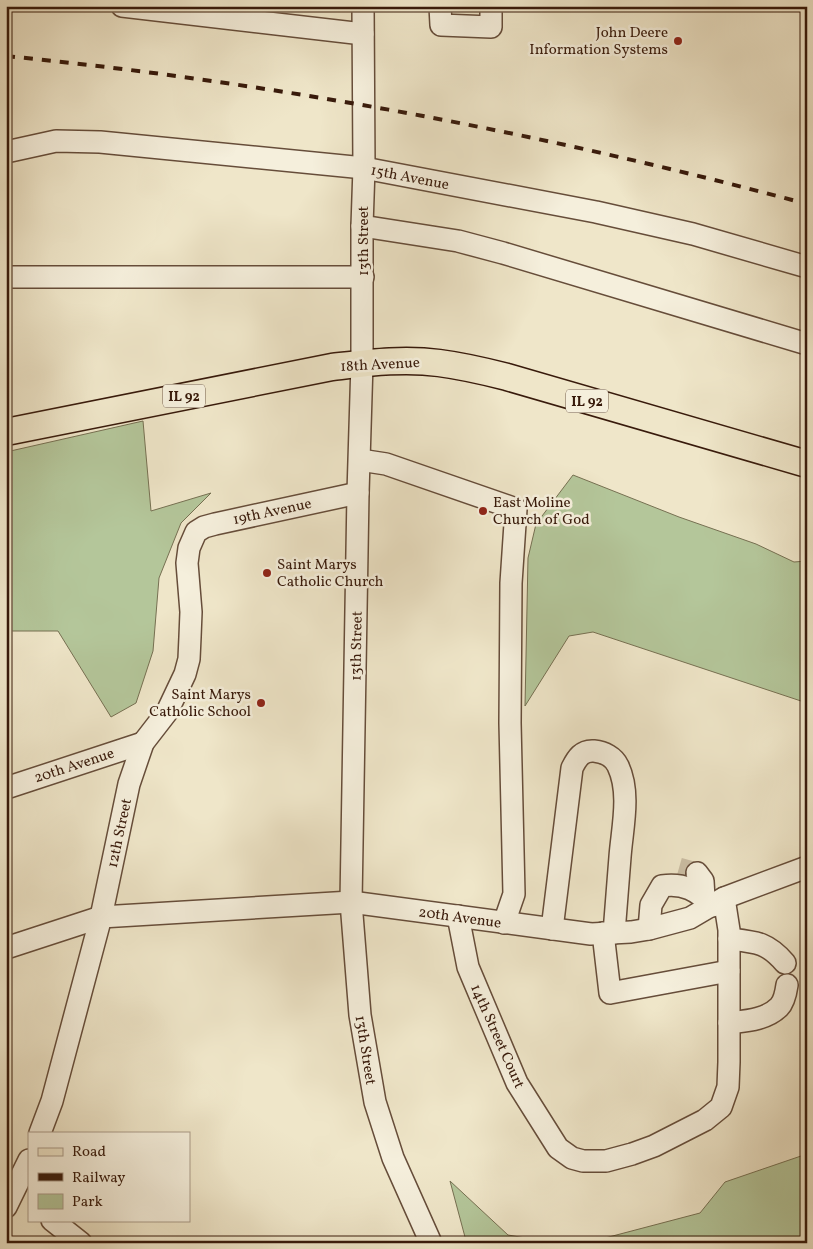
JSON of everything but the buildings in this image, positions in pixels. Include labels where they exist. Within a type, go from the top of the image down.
[{"type":"main road","name":"18th Avenue","points":[[6,432],[332,367],[387,361],[414,361],[438,362],[516,380],[807,464]]},
{"type":"street","points":[[122,6],[363,34]]},
{"type":"street","name":"13th Street","points":[[363,6],[362,363],[351,902],[360,1015],[375,1102],[393,1158],[431,1243]]},
{"type":"street","points":[[440,6],[441,25],[491,27],[491,6]]},
{"type":"street","name":"15th Avenue","points":[[6,152],[56,141],[100,142],[364,168],[596,212],[693,234],[807,267]]},
{"type":"street","points":[[362,226],[458,241],[807,344]]},
{"type":"street","points":[[6,277],[363,277]]},
{"type":"street","points":[[360,460],[386,464],[516,509],[512,583],[510,723],[514,894],[504,923]]},
{"type":"street","name":"19th Avenue","points":[[192,539],[196,532],[204,527],[358,493]]},
{"type":"street","name":"12th Street","points":[[40,1132],[52,1101],[101,917],[129,784],[143,743],[167,712],[186,674],[189,659],[191,621],[187,563],[188,548],[192,539]]},
{"type":"street","name":"20th Avenue","points":[[6,788],[143,743]]},
{"type":"street","points":[[552,929],[572,768],[576,759],[582,753],[591,751],[602,752],[610,756],[618,765],[623,783],[624,810],[608,933],[610,993],[729,971]]},
{"type":"street","name":"20th Avenue","points":[[6,948],[101,917],[351,902],[591,934],[649,929],[690,918],[713,900],[807,867]]},
{"type":"street","name":"14th Street Court","points":[[458,916],[468,967],[517,1083],[558,1148],[572,1158],[583,1161],[606,1161],[654,1146],[705,1120],[721,1107],[728,1087],[729,939],[703,881],[688,871],[670,875],[662,886]]},
{"type":"street","points":[[649,929],[651,905],[662,886],[677,884],[713,900]]},
{"type":"street","points":[[729,939],[765,945],[778,954],[785,963]]},
{"type":"street","points":[[729,1023],[761,1018],[779,1007],[787,984]]},
{"type":"street","points":[[16,1200],[28,1163]]},
{"type":"street","points":[[55,1222],[81,1243]]},
{"type":"green space","points":[[143,421],[151,511],[211,493],[181,523],[159,578],[153,651],[136,703],[111,717],[58,631],[6,631],[6,452]]},
{"type":"green space","points":[[573,475],[679,517],[756,544],[794,562],[807,561],[807,703],[593,632],[569,636],[525,706],[528,558],[536,524]]},
{"type":"green space","points":[[807,1150],[807,1243],[586,1243],[700,1213],[725,1182],[801,1156]]},
{"type":"green space","points":[[450,1181],[508,1235],[555,1243],[468,1243]]},
{"type":"tunnel","points":[[679,868],[697,873]]},
{"type":"railway","points":[[6,56],[208,81],[309,96],[409,114],[609,155],[807,204]]},
{"type":"place","name":"John Deere Information Systems","points":[[678,41]]},
{"type":"place","name":"East Moline Church of God","points":[[483,511]]},
{"type":"place","name":"Saint Marys Catholic Church","points":[[267,573]]},
{"type":"place","name":"Saint Marys Catholic School","points":[[261,703]]}]
